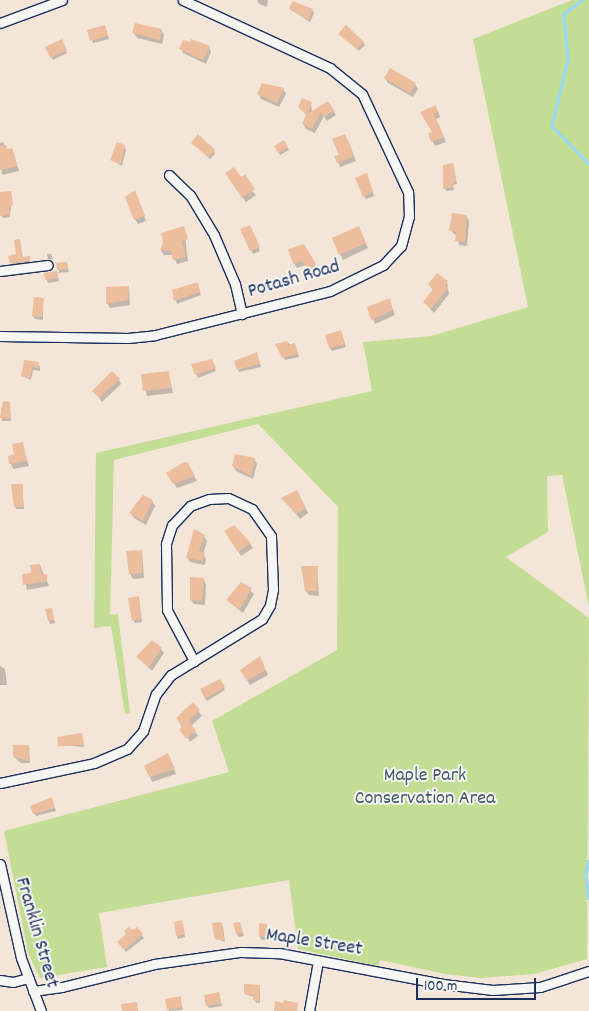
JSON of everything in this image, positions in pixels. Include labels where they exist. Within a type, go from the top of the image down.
[{"type":"street","points":[[0,23],[62,0]]},
{"type":"street","name":"Potash Road","points":[[0,336],[146,337],[242,314],[330,291],[383,265],[397,251],[406,235],[410,198],[371,109],[351,83],[330,68],[183,0]]},
{"type":"street","points":[[169,175],[190,195],[214,235],[232,278],[242,314]]},
{"type":"street","points":[[0,271],[48,265]]},
{"type":"street","points":[[0,783],[94,763],[127,749],[143,731],[161,686],[194,661],[254,626],[265,614],[271,601],[274,582],[271,536],[257,514],[235,500],[215,498],[190,506],[176,520],[167,537],[165,604],[172,624],[194,661]]},
{"type":"street","name":"Franklin Street","points":[[0,864],[14,933],[41,1011]]},
{"type":"street","name":"Maple Street","points":[[33,991],[62,988],[154,964],[221,953],[267,952],[494,990],[540,987],[589,971]]},
{"type":"street","points":[[309,1011],[318,961]]},
{"type":"street","points":[[0,980],[28,978]]},
{"type":"green space","name":"Maple Park Conservation Area","points":[[572,0],[589,0],[589,607],[562,475],[547,476],[548,532],[506,557],[589,618],[587,959],[534,974],[481,978],[445,974],[380,960],[378,966],[298,949],[289,880],[99,913],[107,967],[40,978],[28,953],[4,831],[229,772],[212,721],[337,650],[338,507],[258,424],[114,460],[110,615],[118,614],[130,713],[125,714],[111,626],[94,628],[96,453],[372,391],[363,342],[431,336],[528,307],[473,39]]},
{"type":"building","points":[[292,1],[313,9],[308,20],[289,9]]},
{"type":"building","points":[[135,23],[162,29],[160,40],[132,33]]},
{"type":"building","points":[[105,25],[108,36],[90,41],[87,30]]},
{"type":"building","points":[[346,25],[364,42],[357,49],[338,34]]},
{"type":"building","points":[[62,39],[67,50],[50,58],[45,47]]},
{"type":"building","points":[[191,39],[210,46],[203,60],[179,49],[183,40],[190,42]]},
{"type":"building","points":[[390,68],[416,83],[410,93],[384,78]]},
{"type":"building","points":[[262,83],[284,88],[277,103],[257,94]]},
{"type":"building","points":[[302,98],[312,102],[307,114],[328,101],[334,110],[324,117],[321,112],[312,129],[302,124],[306,115],[298,107]]},
{"type":"building","points":[[436,105],[438,112],[434,114],[444,137],[431,142],[428,133],[432,132],[420,112]]},
{"type":"building","points":[[198,134],[215,150],[208,157],[191,143]]},
{"type":"building","points":[[345,134],[354,156],[337,163],[334,156],[339,155],[332,139]]},
{"type":"building","points":[[284,140],[288,147],[278,153],[274,146]]},
{"type":"building","points":[[117,142],[125,145],[121,164],[110,160]]},
{"type":"building","points":[[6,145],[7,149],[12,148],[17,166],[0,170],[0,146]]},
{"type":"building","points":[[453,163],[456,181],[453,182],[453,187],[443,189],[443,165]]},
{"type":"building","points":[[234,167],[241,177],[245,174],[255,189],[242,198],[225,173]]},
{"type":"building","points":[[367,173],[373,192],[363,197],[355,178]]},
{"type":"building","points":[[135,190],[145,216],[134,220],[125,197]]},
{"type":"building","points":[[11,191],[13,205],[9,206],[10,215],[0,216],[0,192]]},
{"type":"building","points":[[452,213],[467,215],[465,242],[455,241],[456,232],[449,231]]},
{"type":"building","points":[[250,225],[260,247],[250,251],[240,229]]},
{"type":"building","points":[[184,226],[188,239],[182,241],[186,257],[173,260],[171,251],[160,250],[163,243],[161,233]]},
{"type":"building","points":[[359,226],[366,243],[339,255],[332,238]]},
{"type":"building","points":[[20,239],[22,257],[30,256],[30,261],[10,263],[8,256],[16,254],[14,240]]},
{"type":"building","points":[[304,244],[316,264],[309,270],[302,261],[293,264],[288,249]]},
{"type":"building","points":[[67,262],[68,269],[57,270],[56,263]]},
{"type":"building","points":[[57,271],[58,278],[45,280],[44,273]]},
{"type":"building","points":[[437,273],[448,281],[445,286],[448,288],[431,309],[423,302],[433,289],[428,284]]},
{"type":"building","points":[[198,282],[200,292],[174,301],[172,290]]},
{"type":"building","points":[[129,286],[128,300],[106,304],[106,287]]},
{"type":"building","points":[[34,297],[44,298],[42,317],[32,316]]},
{"type":"building","points":[[390,298],[393,310],[371,320],[367,307]]},
{"type":"building","points":[[341,330],[345,344],[329,348],[325,335]]},
{"type":"building","points":[[287,341],[288,345],[295,343],[298,354],[282,358],[275,344]]},
{"type":"building","points":[[257,352],[260,364],[237,370],[234,361]]},
{"type":"building","points":[[212,359],[216,368],[195,375],[191,364]]},
{"type":"building","points":[[24,360],[39,362],[38,368],[32,367],[30,378],[21,376]]},
{"type":"building","points":[[112,371],[120,379],[99,398],[92,391]]},
{"type":"building","points":[[169,371],[171,388],[143,391],[141,374]]},
{"type":"building","points":[[3,401],[10,402],[11,419],[0,418]]},
{"type":"building","points":[[23,442],[27,461],[9,464],[8,456],[14,454],[12,444]]},
{"type":"building","points":[[235,454],[255,458],[251,476],[232,466]]},
{"type":"building","points":[[184,462],[188,463],[195,476],[173,484],[166,473]]},
{"type":"building","points":[[11,484],[23,484],[23,507],[14,507]]},
{"type":"building","points":[[297,490],[306,508],[296,514],[281,498]]},
{"type":"building","points":[[143,495],[153,500],[143,521],[129,513]]},
{"type":"building","points":[[234,525],[251,543],[238,552],[224,531]]},
{"type":"building","points":[[194,529],[205,535],[199,552],[205,553],[203,561],[186,558]]},
{"type":"building","points":[[142,550],[142,573],[129,574],[126,551]]},
{"type":"building","points":[[40,564],[41,574],[47,574],[47,581],[23,585],[22,574],[31,573],[30,565]]},
{"type":"building","points":[[301,566],[318,566],[317,591],[305,591]]},
{"type":"building","points":[[190,577],[204,578],[202,601],[190,600]]},
{"type":"building","points":[[241,582],[252,588],[240,609],[226,600]]},
{"type":"building","points":[[139,596],[141,619],[132,621],[128,598]]},
{"type":"building","points":[[52,608],[54,620],[48,621],[45,609]]},
{"type":"building","points":[[152,640],[162,648],[149,667],[136,657]]},
{"type":"building","points":[[260,656],[266,670],[247,681],[240,670]]},
{"type":"building","points":[[220,679],[225,687],[205,699],[200,689]]},
{"type":"building","points":[[193,702],[200,710],[189,721],[196,731],[186,739],[179,729],[183,726],[176,718]]},
{"type":"building","points":[[82,733],[84,745],[58,746],[57,737]]},
{"type":"building","points":[[13,745],[29,745],[29,761],[13,757]]},
{"type":"building","points":[[168,753],[175,769],[149,777],[144,766]]},
{"type":"building","points":[[52,797],[55,808],[33,814],[30,806]]},
{"type":"building","points":[[182,920],[185,934],[176,936],[174,922]]},
{"type":"building","points":[[240,922],[243,933],[236,934],[233,923]]},
{"type":"building","points":[[212,923],[222,923],[224,940],[216,940],[214,936]]},
{"type":"building","points":[[259,923],[267,924],[266,937],[259,937]]},
{"type":"building","points":[[129,927],[132,931],[137,927],[143,934],[124,950],[117,942],[126,934],[124,931]]},
{"type":"building","points":[[244,984],[260,985],[259,1001],[253,1000],[253,995],[244,994]]},
{"type":"building","points":[[219,992],[221,1003],[206,1006],[204,995]]},
{"type":"building","points":[[181,996],[182,1007],[167,1010],[165,999]]},
{"type":"building","points":[[284,1000],[298,1003],[297,1011],[274,1011],[275,1001],[283,1003]]},
{"type":"building","points":[[137,1002],[138,1011],[122,1011],[121,1004]]},
{"type":"waterway","points":[[583,0],[564,14],[568,60],[552,126],[589,164]]},
{"type":"waterway","points":[[589,861],[586,874],[589,898]]}]
